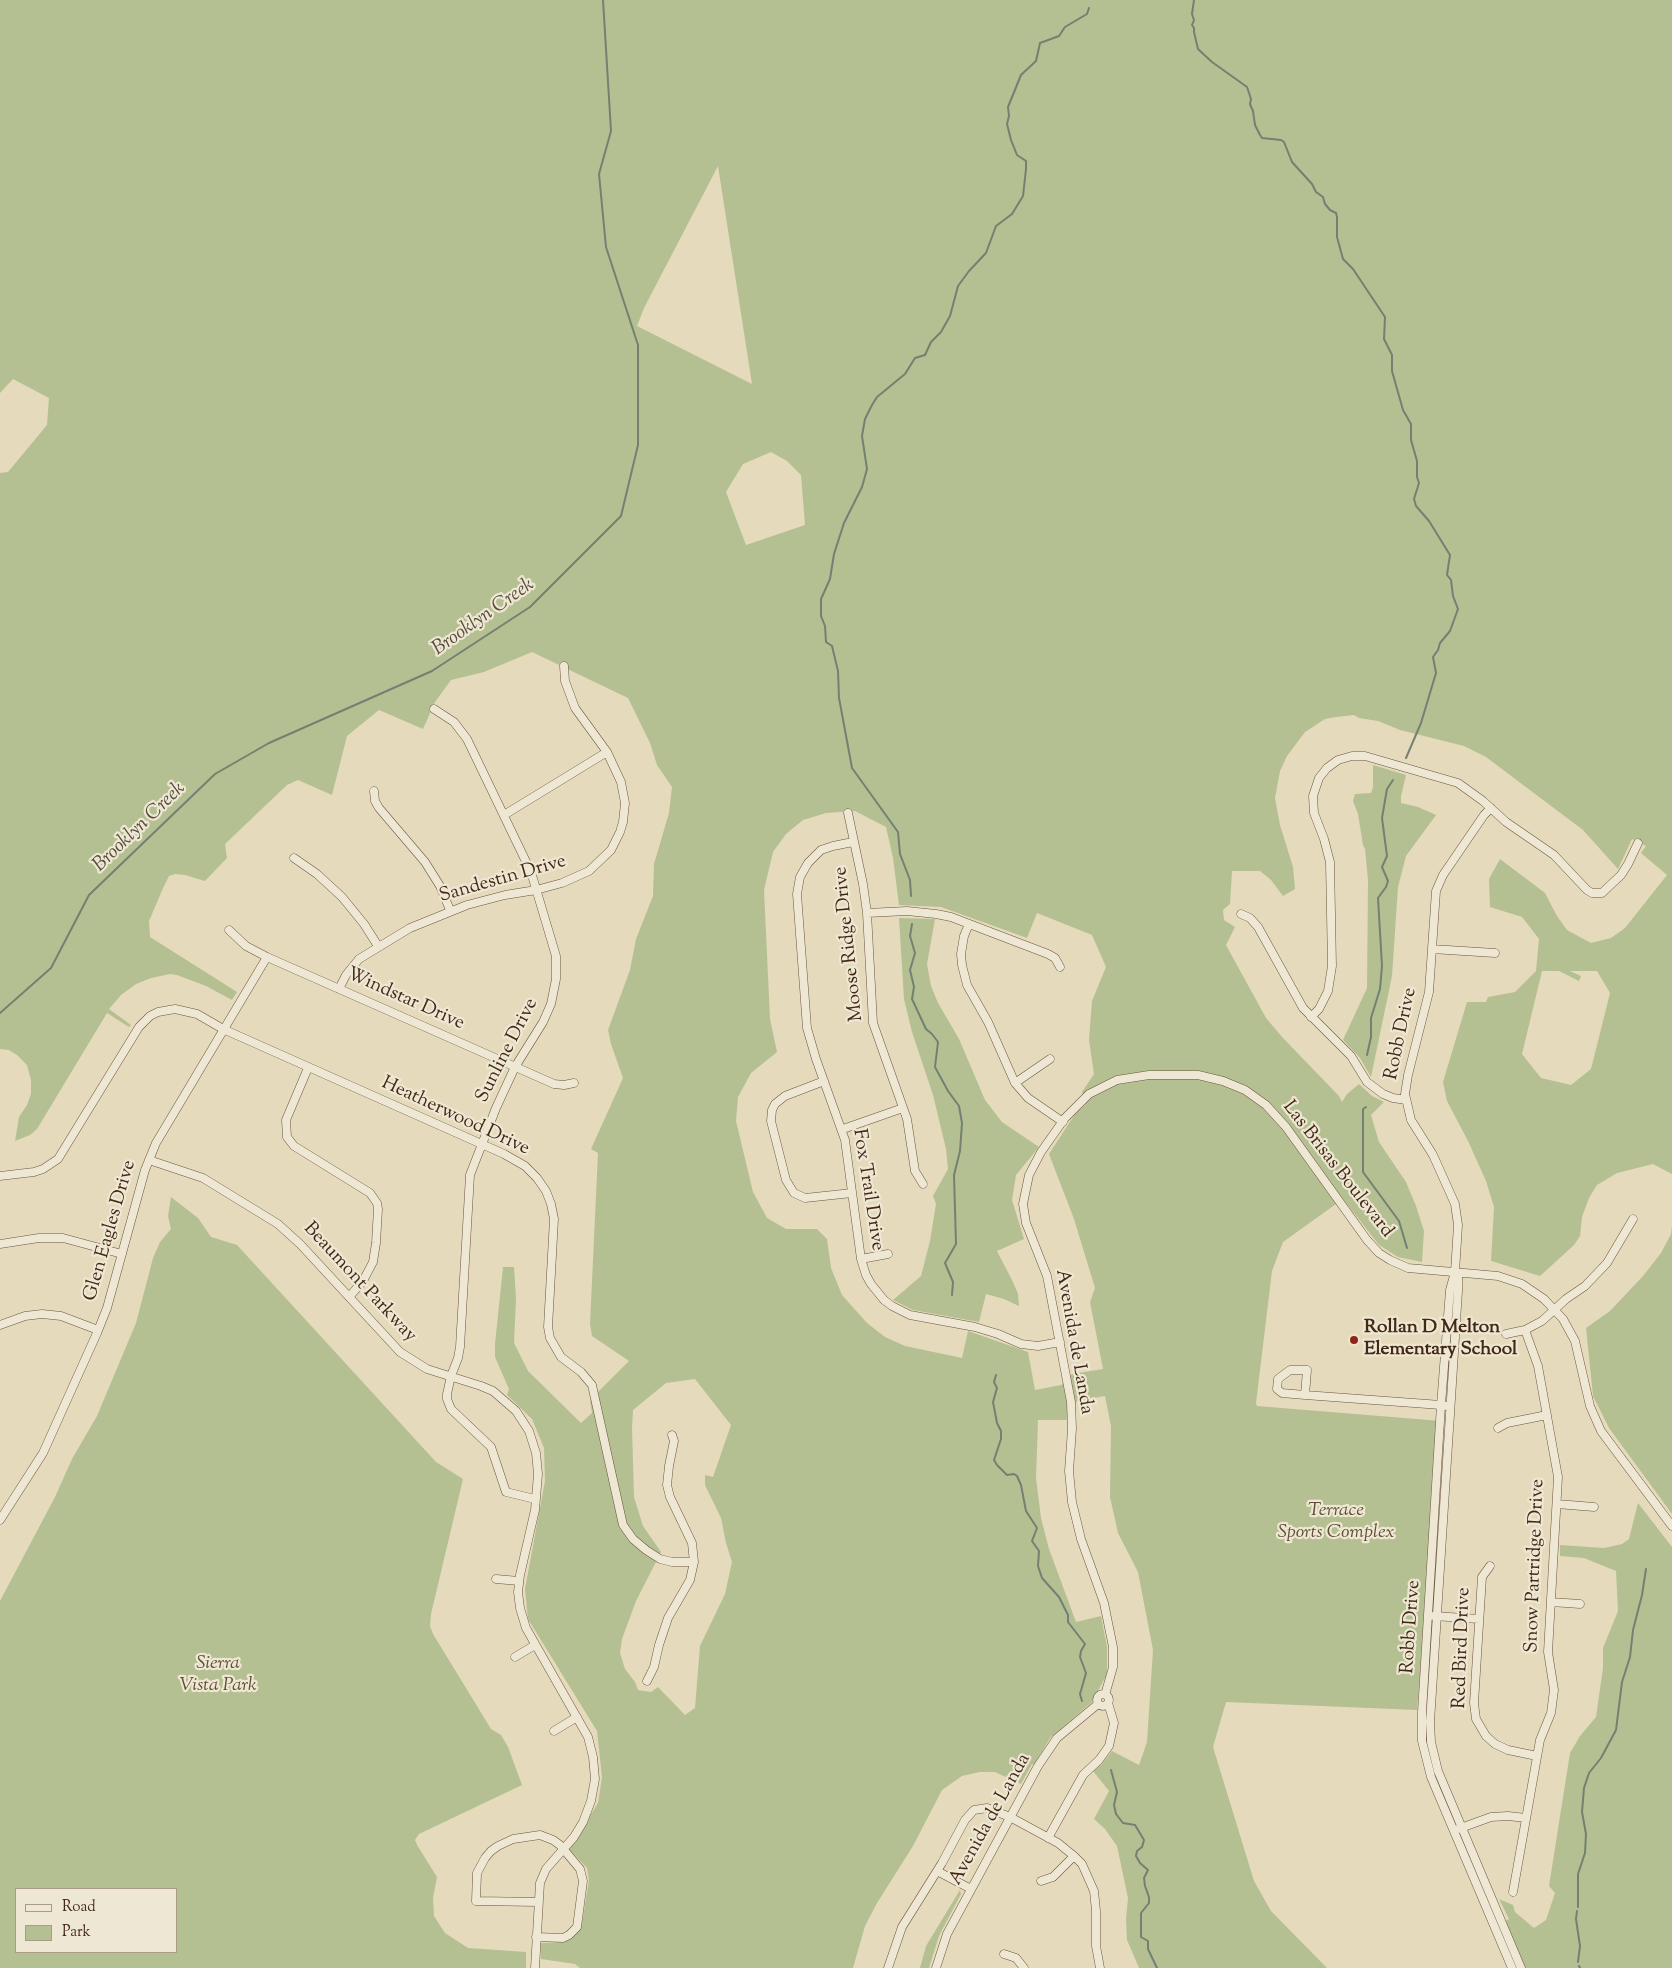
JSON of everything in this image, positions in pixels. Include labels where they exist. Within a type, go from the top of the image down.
[{"type":"street","name":"Sandestin Drive","points":[[339,989],[355,963],[378,946],[410,928],[450,910],[487,899],[536,890],[562,882],[589,870],[604,858],[616,842],[623,822],[625,803],[619,777],[607,752],[566,697],[564,666]]},
{"type":"street","name":"Sunline Drive","points":[[434,708],[463,727],[531,872],[554,944],[557,965],[556,979],[548,1012],[515,1067],[473,1165],[468,1186],[460,1347],[458,1358],[450,1376],[447,1394],[449,1404],[491,1447],[506,1492],[535,1499]]},
{"type":"street","points":[[504,815],[607,752]]},
{"type":"street","points":[[1311,1017],[1319,1009],[1328,992],[1332,966],[1331,871],[1326,846],[1314,813],[1314,789],[1319,778],[1327,768],[1344,758],[1365,756],[1458,783],[1483,801],[1506,822],[1554,855],[1586,890],[1596,894],[1602,893],[1624,872],[1638,843]]},
{"type":"street","points":[[374,791],[375,800],[379,808],[425,862],[440,886],[450,910]]},
{"type":"street","name":"Robb Drive","points":[[1491,808],[1484,815],[1440,881],[1435,896],[1429,992],[1408,1074],[1406,1100],[1414,1127],[1430,1149],[1456,1210],[1458,1231],[1455,1272],[1450,1290],[1442,1405],[1433,1616],[1431,1742],[1438,1771],[1458,1829],[1512,1968]]},
{"type":"street","name":"Moose Ridge Drive","points":[[848,813],[867,913],[874,1023],[903,1108],[910,1134],[915,1171],[922,1184]]},
{"type":"street","name":"Fox Trail Drive","points":[[853,842],[821,850],[808,863],[800,877],[797,894],[807,1028],[842,1130],[861,1259],[866,1275],[877,1292],[892,1306],[910,1315],[975,1327],[1021,1344],[1038,1346],[1060,1342]]},
{"type":"street","points":[[294,858],[317,874],[342,897],[364,924],[378,946]]},
{"type":"street","points":[[867,913],[906,911],[936,914],[969,924],[1048,954],[1055,958],[1060,967]]},
{"type":"street","points":[[1241,914],[1250,918],[1258,927],[1300,1002],[1311,1017],[1351,1056],[1364,1077],[1374,1088],[1388,1097],[1406,1100]]},
{"type":"street","points":[[969,924],[962,949],[964,975],[969,989],[988,1022],[1015,1083],[1028,1098],[1063,1122]]},
{"type":"street","name":"Windstar Drive","points":[[230,930],[246,946],[267,957],[554,1084],[574,1083]]},
{"type":"street","points":[[1432,949],[1495,953]]},
{"type":"street","name":"Glen Eagles Drive","points":[[0,1520],[43,1453],[98,1330],[107,1308],[148,1160],[162,1130],[267,957]]},
{"type":"street","name":"Heatherwood Drive","points":[[0,1176],[34,1172],[43,1169],[58,1159],[139,1027],[150,1016],[166,1010],[184,1010],[197,1014],[223,1029],[308,1068],[504,1154],[525,1166],[538,1178],[549,1197],[554,1219],[548,1327],[550,1338],[561,1357],[582,1372],[592,1385],[618,1511],[623,1526],[633,1539],[660,1559],[672,1562],[694,1562]]},
{"type":"street","points":[[1015,1083],[1050,1059]]},
{"type":"street","points":[[308,1068],[286,1120],[285,1132],[287,1137],[294,1146],[370,1193],[377,1203],[376,1243],[373,1262],[363,1281],[349,1297]]},
{"type":"street","name":"Las Brisas Boulevard","points":[[1063,1122],[1085,1098],[1117,1080],[1149,1075],[1187,1075],[1223,1081],[1256,1097],[1276,1114],[1367,1240],[1379,1253],[1408,1268],[1487,1274],[1510,1279],[1533,1291],[1555,1309],[1575,1341],[1590,1406],[1601,1431],[1672,1526]]},
{"type":"street","points":[[824,1081],[785,1096],[775,1104],[772,1110],[771,1121],[790,1188],[800,1196],[810,1198],[852,1193]]},
{"type":"street","points":[[842,1130],[903,1108]]},
{"type":"street","name":"Avenida de Landa","points":[[936,1968],[947,1934],[1010,1817],[1051,1746],[1098,1704],[1103,1706],[1113,1667],[1113,1647],[1104,1603],[1081,1538],[1072,1502],[1069,1471],[1072,1418],[1060,1342],[1047,1276],[1027,1228],[1023,1204],[1029,1175],[1041,1152],[1063,1122]]},
{"type":"street","name":"Beaumont Parkway","points":[[148,1160],[203,1178],[269,1218],[294,1238],[393,1346],[408,1359],[427,1370],[492,1391],[509,1404],[523,1420],[534,1441],[538,1474],[535,1510],[517,1580],[519,1600],[522,1617],[533,1646],[591,1747],[594,1768],[594,1790],[583,1822],[561,1848],[542,1876],[535,1902],[530,1968]]},
{"type":"street","points":[[1506,1334],[1525,1330],[1542,1321],[1585,1286],[1603,1269],[1633,1219]]},
{"type":"street","points":[[0,1244],[39,1238],[63,1238],[122,1254]]},
{"type":"street","points":[[861,1259],[888,1254]]},
{"type":"street","name":"Robb Drive","points":[[1433,1616],[1451,1406],[1458,1291],[1458,1278],[1455,1272]]},
{"type":"street","points":[[0,1325],[25,1316],[42,1314],[61,1316],[98,1330]]},
{"type":"street","name":"Snow Partridge Drive","points":[[1513,1892],[1540,1740],[1551,1713],[1554,1699],[1548,1652],[1558,1477],[1538,1366],[1525,1330]]},
{"type":"street","points":[[1305,1395],[1307,1370],[1290,1370],[1278,1379],[1277,1389],[1282,1393],[1305,1395],[1442,1405],[1451,1406]]},
{"type":"street","points":[[1498,1428],[1507,1422],[1547,1415]]},
{"type":"street","points":[[647,1681],[654,1667],[668,1618],[690,1580],[694,1562],[692,1544],[670,1497],[667,1485],[668,1466],[674,1442],[672,1435]]},
{"type":"street","points":[[1557,1504],[1594,1507]]},
{"type":"street","name":"Red Bird Drive","points":[[1490,1566],[1482,1577],[1474,1703],[1476,1719],[1486,1736],[1495,1744],[1508,1750],[1537,1756]]},
{"type":"street","points":[[496,1579],[517,1580]]},
{"type":"street","points":[[1551,1602],[1580,1604]]},
{"type":"street","points":[[1433,1616],[1479,1619]]},
{"type":"street","points":[[515,1657],[533,1646]]},
{"type":"street","points":[[1048,1838],[1083,1775],[1099,1760],[1109,1746],[1114,1723],[1106,1699]]},
{"type":"street","points":[[554,1731],[576,1718]]},
{"type":"street","points":[[888,1968],[902,1927],[966,1820],[972,1812],[987,1808],[1010,1817],[1048,1838],[1074,1856],[1087,1873],[1094,1891],[1096,1946],[1100,1968]]},
{"type":"street","points":[[1458,1829],[1497,1816],[1526,1818]]},
{"type":"street","name":"Robb Drive","points":[[1458,1829],[1521,1968]]},
{"type":"street","points":[[535,1902],[476,1901],[477,1873],[485,1858],[498,1846],[513,1839],[540,1835],[553,1840],[577,1864],[583,1875],[579,1922],[573,1932],[563,1938],[536,1937]]},
{"type":"street","points":[[1041,1881],[1053,1877],[1074,1856]]},
{"type":"street","points":[[937,1871],[971,1889]]},
{"type":"street","name":"Beaumont Parkway","points":[[535,1902],[536,1968]]},
{"type":"street","points":[[1004,1954],[1016,1958],[1024,1968]]},
{"type":"green space","name":"Terrace Sports Complex","points":[[0,0],[1672,0],[1672,1174],[1653,1164],[1617,1173],[1597,1185],[1589,1198],[1582,1217],[1580,1236],[1574,1245],[1540,1276],[1491,1261],[1494,1207],[1486,1181],[1447,1101],[1443,1082],[1467,1002],[1486,1002],[1488,997],[1515,992],[1536,971],[1539,939],[1522,917],[1490,907],[1489,879],[1500,859],[1545,893],[1567,930],[1591,943],[1611,938],[1625,928],[1667,875],[1641,853],[1646,846],[1632,839],[1618,869],[1583,830],[1486,757],[1464,746],[1400,730],[1378,721],[1359,718],[1354,715],[1336,717],[1325,719],[1305,732],[1287,756],[1280,771],[1275,798],[1280,825],[1293,867],[1295,889],[1283,896],[1271,880],[1260,871],[1232,871],[1230,904],[1223,910],[1224,920],[1235,927],[1226,945],[1266,1018],[1339,1096],[1342,1102],[1347,1094],[1359,1084],[1372,1096],[1384,1102],[1371,1115],[1379,1142],[1406,1182],[1424,1231],[1422,1262],[1398,1257],[1379,1245],[1343,1199],[1283,1242],[1272,1271],[1257,1406],[1441,1421],[1417,1710],[1226,1702],[1213,1747],[1254,1881],[1271,1911],[1327,1968],[1139,1968],[1127,1940],[1128,1898],[1117,1846],[1105,1829],[1094,1819],[1109,1791],[1093,1771],[1102,1764],[1112,1751],[1139,1765],[1147,1742],[1153,1650],[1138,1572],[1118,1533],[1110,1497],[1111,1426],[1105,1396],[1077,1401],[1066,1420],[1038,1420],[1036,1478],[1041,1518],[1049,1549],[1076,1622],[1101,1616],[1107,1647],[1107,1674],[1092,1702],[1050,1738],[1021,1784],[995,1772],[980,1772],[962,1776],[942,1790],[913,1846],[877,1903],[865,1926],[853,1968],[580,1968],[575,1964],[541,1959],[541,1943],[563,1942],[578,1932],[582,1923],[589,1880],[587,1868],[569,1849],[598,1803],[602,1777],[597,1731],[528,1619],[525,1589],[545,1481],[544,1448],[532,1419],[507,1395],[509,1389],[495,1357],[503,1267],[514,1267],[516,1299],[514,1343],[528,1371],[581,1423],[592,1413],[590,1400],[629,1361],[592,1336],[590,1324],[598,1153],[591,1149],[623,1078],[608,1030],[630,970],[636,939],[653,896],[654,864],[669,813],[672,787],[657,765],[650,743],[628,698],[532,652],[484,672],[451,680],[435,702],[423,729],[379,710],[347,736],[332,795],[298,780],[287,785],[225,844],[227,858],[205,881],[185,875],[175,874],[169,876],[149,921],[150,937],[237,992],[232,1000],[206,986],[177,975],[170,974],[151,978],[136,984],[121,995],[109,1009],[131,1025],[129,1027],[107,1013],[37,1129],[30,1135],[15,1141],[19,1117],[27,1105],[31,1094],[31,1080],[27,1065],[17,1055],[9,1050],[0,1049],[0,473],[8,472],[47,425],[49,398],[13,379],[0,393]],"holes":[[[718,166],[752,384],[637,326],[644,308]],[[771,452],[787,461],[801,475],[805,525],[746,545],[726,492],[743,464]],[[855,811],[886,827],[893,858],[899,905],[941,907],[1027,938],[1037,913],[1092,935],[1106,967],[1092,1001],[1089,1040],[1094,1074],[1082,1092],[1086,1104],[1075,1114],[1049,1154],[1074,1219],[1095,1288],[1090,1302],[1103,1369],[1072,1374],[1061,1385],[1035,1390],[1028,1352],[968,1331],[962,1358],[905,1346],[885,1337],[867,1323],[842,1295],[831,1268],[827,1239],[817,1229],[786,1229],[767,1218],[753,1192],[736,1121],[738,1097],[751,1073],[777,1052],[770,1019],[764,890],[773,852],[786,834],[803,820],[826,813]],[[1542,971],[1559,971],[1579,981],[1581,976],[1570,971],[1597,971],[1610,993],[1591,1069],[1571,1085],[1541,1078],[1522,1054]],[[695,1379],[731,1425],[713,1477],[705,1475],[705,1485],[721,1518],[732,1562],[725,1594],[700,1646],[695,1708],[685,1715],[658,1687],[651,1692],[638,1690],[635,1682],[625,1669],[620,1653],[622,1639],[636,1601],[661,1552],[643,1526],[634,1497],[633,1410],[666,1383]]]},
{"type":"green space","points":[[1373,765],[1406,775],[1401,803],[1418,807],[1436,815],[1406,856],[1398,887],[1392,976],[1371,1077],[1360,1058],[1343,1040],[1367,988],[1368,880],[1365,849],[1358,814],[1353,801],[1355,794],[1371,793],[1373,787]]},
{"type":"green space","points":[[899,918],[935,919],[927,964],[931,986],[938,1003],[959,1039],[985,1100],[1002,1122],[1039,1147],[1016,1175],[1012,1200],[1024,1239],[997,1251],[1018,1294],[1019,1306],[986,1294],[979,1322],[913,1310],[893,1300],[921,1276],[930,1241],[936,1204],[933,1196],[948,1169],[946,1149],[933,1095],[912,1032],[904,999]]},
{"type":"green space","name":"Sierra Vista Park","points":[[171,1197],[198,1218],[211,1237],[237,1245],[436,1462],[463,1479],[431,1614],[430,1626],[491,1729],[501,1735],[508,1747],[522,1785],[419,1834],[415,1840],[437,1877],[433,1898],[434,1916],[445,1933],[468,1948],[526,1952],[526,1968],[0,1968],[0,1601],[55,1497],[72,1459],[97,1416],[136,1323],[153,1258],[160,1242],[171,1229],[168,1216]]},
{"type":"green space","points":[[1672,1226],[1672,1514],[1609,1428],[1593,1396],[1586,1328],[1610,1311],[1643,1276],[1661,1253],[1671,1234]]},
{"type":"green space","points":[[1638,1503],[1672,1547],[1672,1968],[1525,1968],[1505,1921],[1509,1919],[1499,1899],[1513,1905],[1515,1912],[1534,1928],[1546,1920],[1555,1893],[1549,1886],[1570,1753],[1580,1736],[1596,1717],[1603,1668],[1603,1648],[1618,1611],[1616,1571],[1584,1558],[1560,1556],[1560,1545],[1604,1548],[1622,1544],[1629,1539]]},
{"type":"green space","points":[[960,1890],[961,1894],[939,1936],[929,1968],[920,1968],[926,1946]]},
{"type":"waterway","name":"Brooklyn Creek","points":[[0,1013],[51,968],[89,895],[215,774],[269,743],[432,671],[530,607],[621,516],[638,445],[638,345],[606,247],[599,174],[611,131],[603,0]]},
{"type":"waterway","points":[[1194,0],[1192,14],[1194,20],[1192,25],[1198,49],[1212,62],[1247,87],[1255,125],[1262,138],[1284,142],[1292,162],[1312,184],[1316,192],[1323,197],[1325,204],[1330,210],[1336,213],[1337,237],[1343,259],[1353,269],[1385,317],[1384,339],[1392,355],[1392,371],[1403,410],[1411,424],[1411,440],[1417,461],[1419,483],[1414,499],[1416,506],[1429,521],[1450,555],[1447,575],[1451,580],[1453,596],[1458,609],[1450,631],[1440,643],[1433,657],[1436,673],[1421,723],[1406,758]]},
{"type":"waterway","points":[[911,896],[910,880],[900,854],[898,832],[852,768],[839,698],[838,671],[832,646],[826,642],[825,626],[821,616],[821,599],[830,579],[834,554],[844,523],[862,487],[867,469],[862,436],[865,419],[877,397],[905,374],[915,358],[925,355],[931,342],[941,332],[950,316],[958,286],[986,253],[996,226],[1012,214],[1023,196],[1026,161],[1017,155],[1011,140],[1007,124],[1009,116],[1008,107],[1021,75],[1036,61],[1040,43],[1059,36],[1065,27],[1087,14],[1089,8]]},
{"type":"waterway","points":[[1367,1055],[1371,1037],[1371,1018],[1380,989],[1382,966],[1378,898],[1388,881],[1382,867],[1387,856],[1382,818],[1387,789],[1393,780]]},
{"type":"waterway","points":[[912,924],[910,936],[915,953],[910,970],[914,987],[912,999],[926,1029],[938,1042],[935,1067],[948,1091],[959,1106],[962,1123],[960,1151],[954,1175],[956,1244],[945,1263],[953,1282],[952,1295]]},
{"type":"waterway","points":[[1366,1107],[1363,1109],[1363,1172],[1399,1221],[1407,1248]]},
{"type":"waterway","points":[[996,1375],[994,1382],[997,1388],[993,1402],[997,1423],[1001,1431],[1001,1439],[994,1460],[1007,1475],[1014,1474],[1017,1476],[1021,1485],[1026,1511],[1037,1528],[1032,1541],[1039,1551],[1038,1566],[1042,1578],[1059,1597],[1068,1615],[1068,1622],[1085,1644],[1080,1657],[1086,1673],[1080,1694],[1082,1701]]},
{"type":"waterway","points":[[1578,1907],[1578,1874],[1585,1853],[1586,1834],[1582,1812],[1584,1788],[1589,1773],[1601,1758],[1616,1730],[1622,1682],[1630,1657],[1633,1630],[1642,1595],[1646,1569]]},
{"type":"waterway","points":[[1111,1770],[1117,1792],[1114,1805],[1116,1814],[1123,1823],[1135,1825],[1144,1840],[1136,1856],[1140,1863],[1148,1870],[1144,1878],[1149,1903],[1141,1913],[1141,1937],[1148,1941],[1148,1949],[1157,1968]]},
{"type":"waterway","points":[[1577,1911],[1576,1919],[1580,1946],[1578,1962]]},
{"type":"place","name":"Rollan D Melton Elementary School","points":[[1354,1340]]}]
